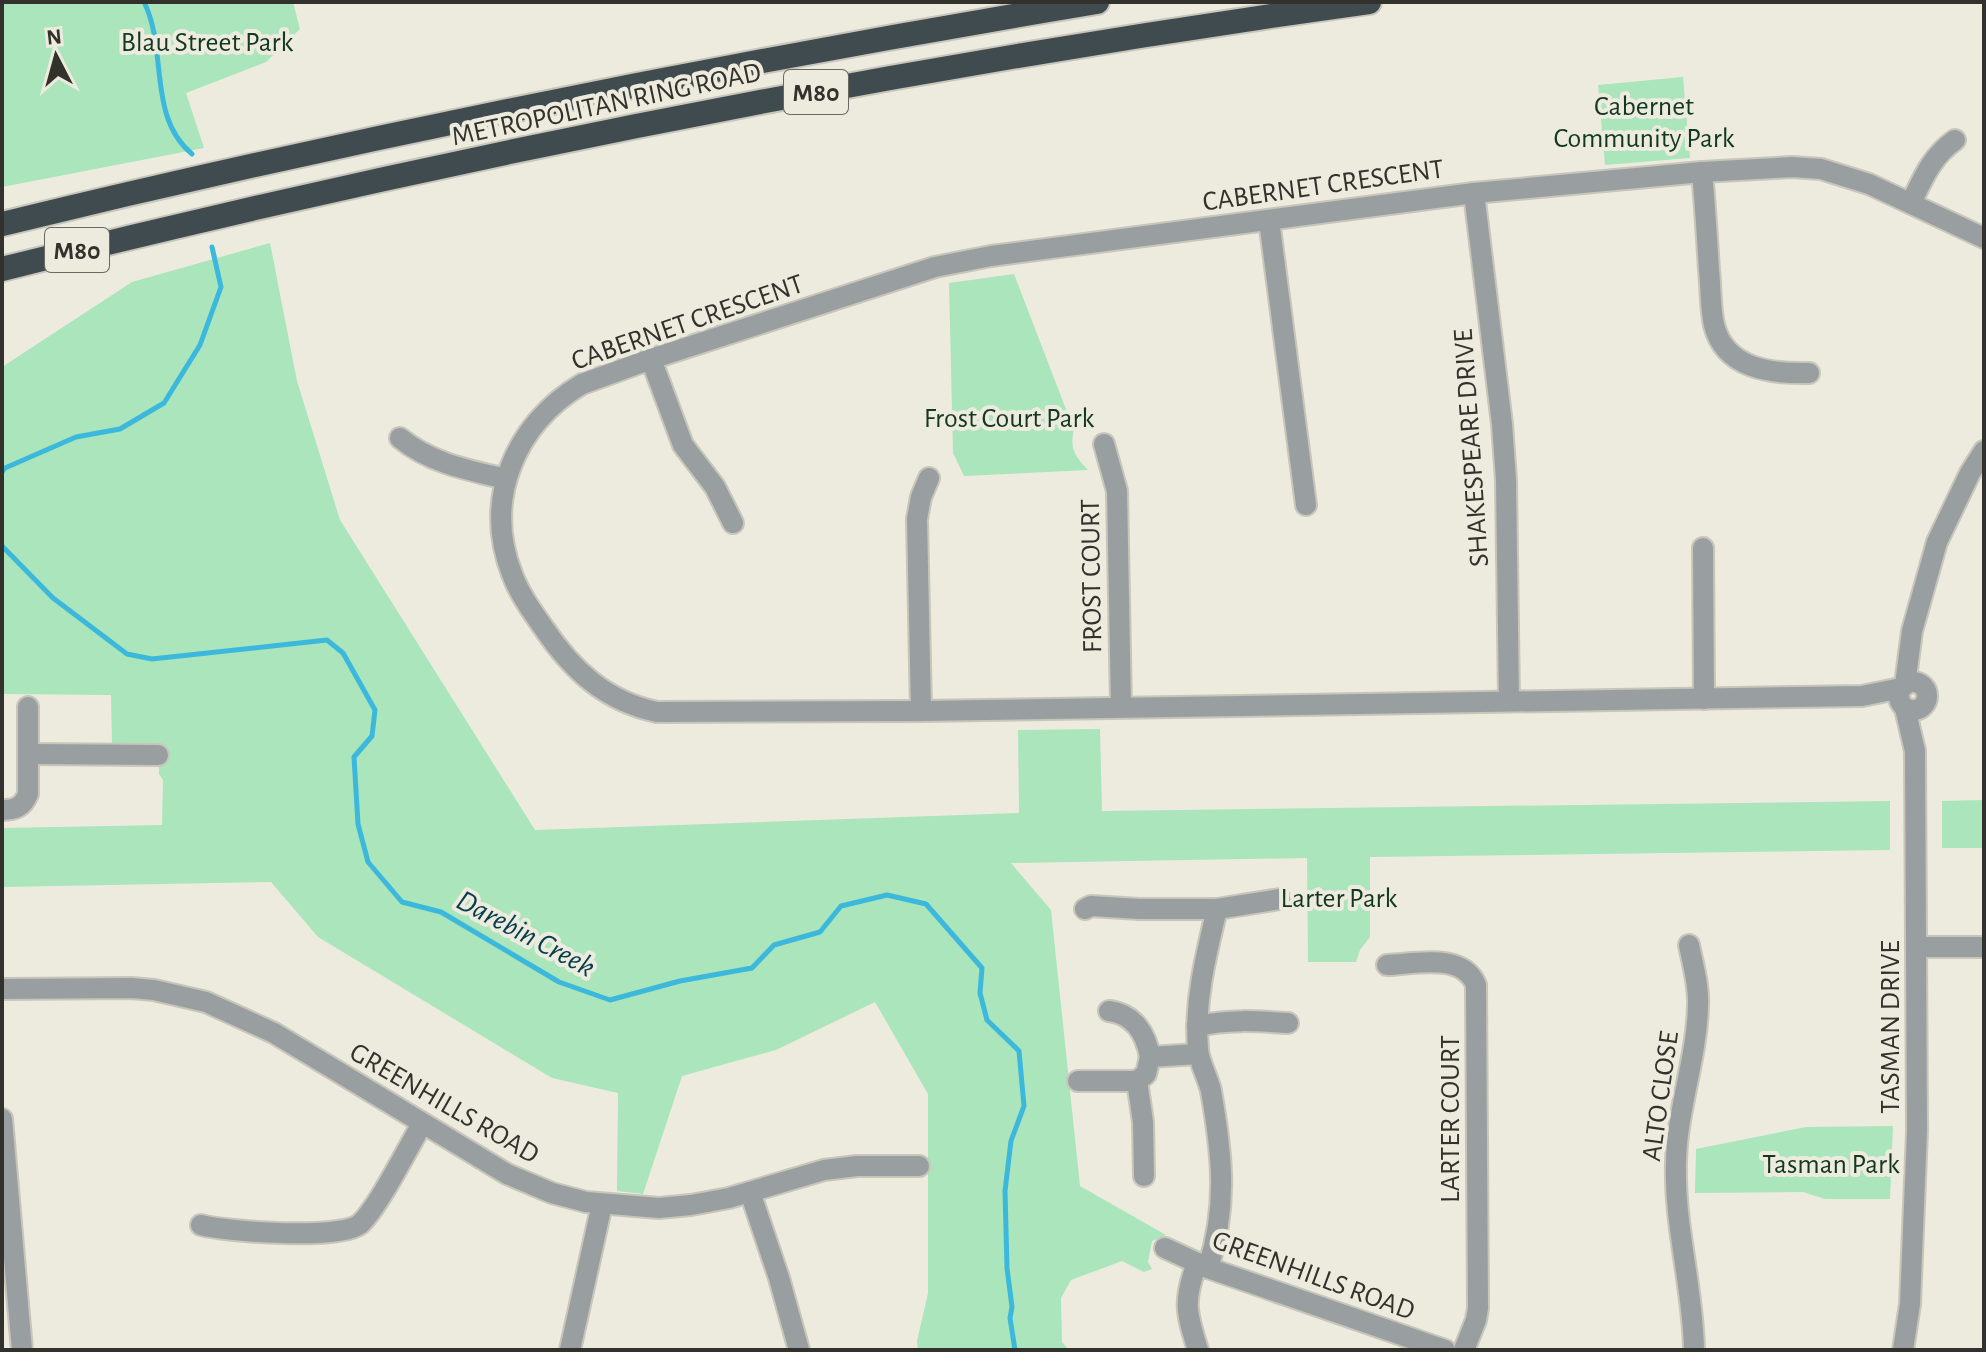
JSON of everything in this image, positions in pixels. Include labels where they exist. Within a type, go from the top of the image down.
[{"type":"highway","name":"METROPOLITAN RING ROAD","points":[[2,224],[643,82],[1097,2]]},
{"type":"highway","name":"METROPOLITAN RING ROAD","points":[[2,269],[268,204],[756,103],[1124,38],[1369,2]]},
{"type":"street","points":[[1911,203],[1932,161],[1955,140]]},
{"type":"street","name":"CABERNET CRESCENT","points":[[1910,696],[678,714],[638,708],[586,680],[552,641],[522,594],[512,574],[501,531],[506,479],[519,447],[531,428],[563,396],[605,375],[935,267],[991,256],[1474,193],[1792,167],[1821,169],[1869,184],[1984,238]]},
{"type":"street","points":[[1702,172],[1713,314],[1720,339],[1729,352],[1752,367],[1780,374],[1809,373]]},
{"type":"street","name":"SHAKESPEARE DRIVE","points":[[1474,193],[1502,424],[1509,701]]},
{"type":"street","points":[[1269,220],[1306,505]]},
{"type":"street","points":[[651,359],[683,445],[715,487],[733,523]]},
{"type":"street","points":[[400,438],[424,455],[444,464],[506,479]]},
{"type":"street","name":"FROST COURT","points":[[1104,444],[1117,491],[1121,707]]},
{"type":"street","name":"TASMAN DRIVE","points":[[1903,1350],[1910,1304],[1917,1131],[1915,751],[1910,696],[1917,660],[1919,612],[1937,542],[1984,451]]},
{"type":"street","points":[[921,711],[917,519],[929,478]]},
{"type":"street","points":[[1703,548],[1704,699]]},
{"type":"street","points":[[2,810],[18,808],[25,803],[28,794],[28,707]]},
{"type":"street","points":[[29,754],[158,755]]},
{"type":"street","points":[[1085,909],[1091,906],[1217,909],[1280,899]]},
{"type":"street","points":[[1198,1350],[1187,1314],[1187,1288],[1218,1238],[1222,1216],[1221,1163],[1210,1088],[1198,1054],[1197,1026],[1202,979],[1217,909]]},
{"type":"street","name":"ALTO CLOSE","points":[[1689,945],[1698,1004],[1694,1044],[1682,1097],[1676,1164],[1677,1216],[1693,1319],[1694,1350]]},
{"type":"street","points":[[1917,947],[1984,947]]},
{"type":"street","name":"LARTER COURT","points":[[1387,965],[1448,963],[1467,971],[1476,985],[1478,1308],[1464,1350]]},
{"type":"street","name":"GREENHILLS ROAD","points":[[2,989],[131,988],[206,1002],[274,1033],[483,1162],[567,1198],[659,1208],[691,1205],[750,1192],[824,1170],[857,1166],[919,1166]]},
{"type":"street","points":[[1078,1081],[1137,1081],[1146,1074],[1150,1057],[1148,1044],[1131,1019],[1109,1011]]},
{"type":"street","points":[[1197,1026],[1250,1020],[1288,1023]]},
{"type":"street","points":[[1150,1057],[1198,1054]]},
{"type":"street","points":[[1137,1081],[1143,1122],[1144,1176]]},
{"type":"street","points":[[2,1119],[22,1350]]},
{"type":"street","points":[[201,1225],[255,1232],[335,1232],[356,1227],[370,1211],[422,1124]]},
{"type":"street","points":[[750,1192],[799,1350]]},
{"type":"street","points":[[570,1350],[602,1204]]},
{"type":"street","name":"GREENHILLS ROAD","points":[[1165,1248],[1202,1265],[1445,1350]]},
{"type":"street","name":"TASMAN DRIVE","points":[[1910,1304],[1915,1350]]},
{"type":"green space","name":"Blau Street Park","points":[[2,2],[293,2],[300,29],[266,62],[186,93],[204,148],[2,187]]},
{"type":"green space","name":"Cabernet Community Park","points":[[1683,77],[1690,158],[1605,165],[1598,85]]},
{"type":"green space","name":"Larter Park","points":[[270,243],[297,381],[340,520],[535,830],[1019,813],[1018,730],[1100,729],[1102,811],[1890,801],[1890,850],[1370,857],[1370,937],[1356,962],[1308,962],[1307,858],[1011,863],[1051,910],[1080,1186],[1166,1235],[1152,1241],[1148,1262],[1152,1269],[1144,1272],[1122,1261],[1071,1280],[1061,1298],[1062,1342],[1069,1350],[918,1350],[917,1341],[928,1293],[928,1094],[875,1002],[776,1050],[682,1076],[643,1194],[617,1191],[618,1093],[552,1078],[318,937],[271,882],[2,887],[2,828],[162,825],[163,780],[159,774],[158,745],[112,744],[111,695],[2,694],[2,367],[132,282]]},
{"type":"green space","name":"Frost Court Park","points":[[1014,274],[1074,430],[1072,442],[1075,452],[1088,470],[964,476],[953,453],[949,283]]},
{"type":"green space","points":[[1984,800],[1984,848],[1942,848],[1942,801]]},
{"type":"green space","name":"Tasman Park","points":[[1893,1126],[1890,1199],[1825,1199],[1803,1192],[1695,1193],[1696,1149],[1806,1127]]},
{"type":"waterway","name":"Darebin Creek","points":[[144,2],[155,41],[163,102],[178,139],[192,154]]},
{"type":"waterway","name":"Darebin Creek","points":[[2,472],[76,437],[120,429],[164,403],[200,345],[221,287],[212,247]]},
{"type":"waterway","name":"Darebin Creek","points":[[2,546],[53,598],[127,654],[152,659],[327,640],[343,653],[375,710],[372,736],[354,757],[358,824],[368,862],[402,902],[441,912],[559,982],[610,1000],[680,981],[752,968],[774,945],[820,932],[841,906],[887,895],[926,904],[982,968],[980,993],[987,1020],[1019,1051],[1024,1106],[1011,1141],[1005,1191],[1007,1268],[1012,1307],[1010,1318],[1015,1350]]}]
